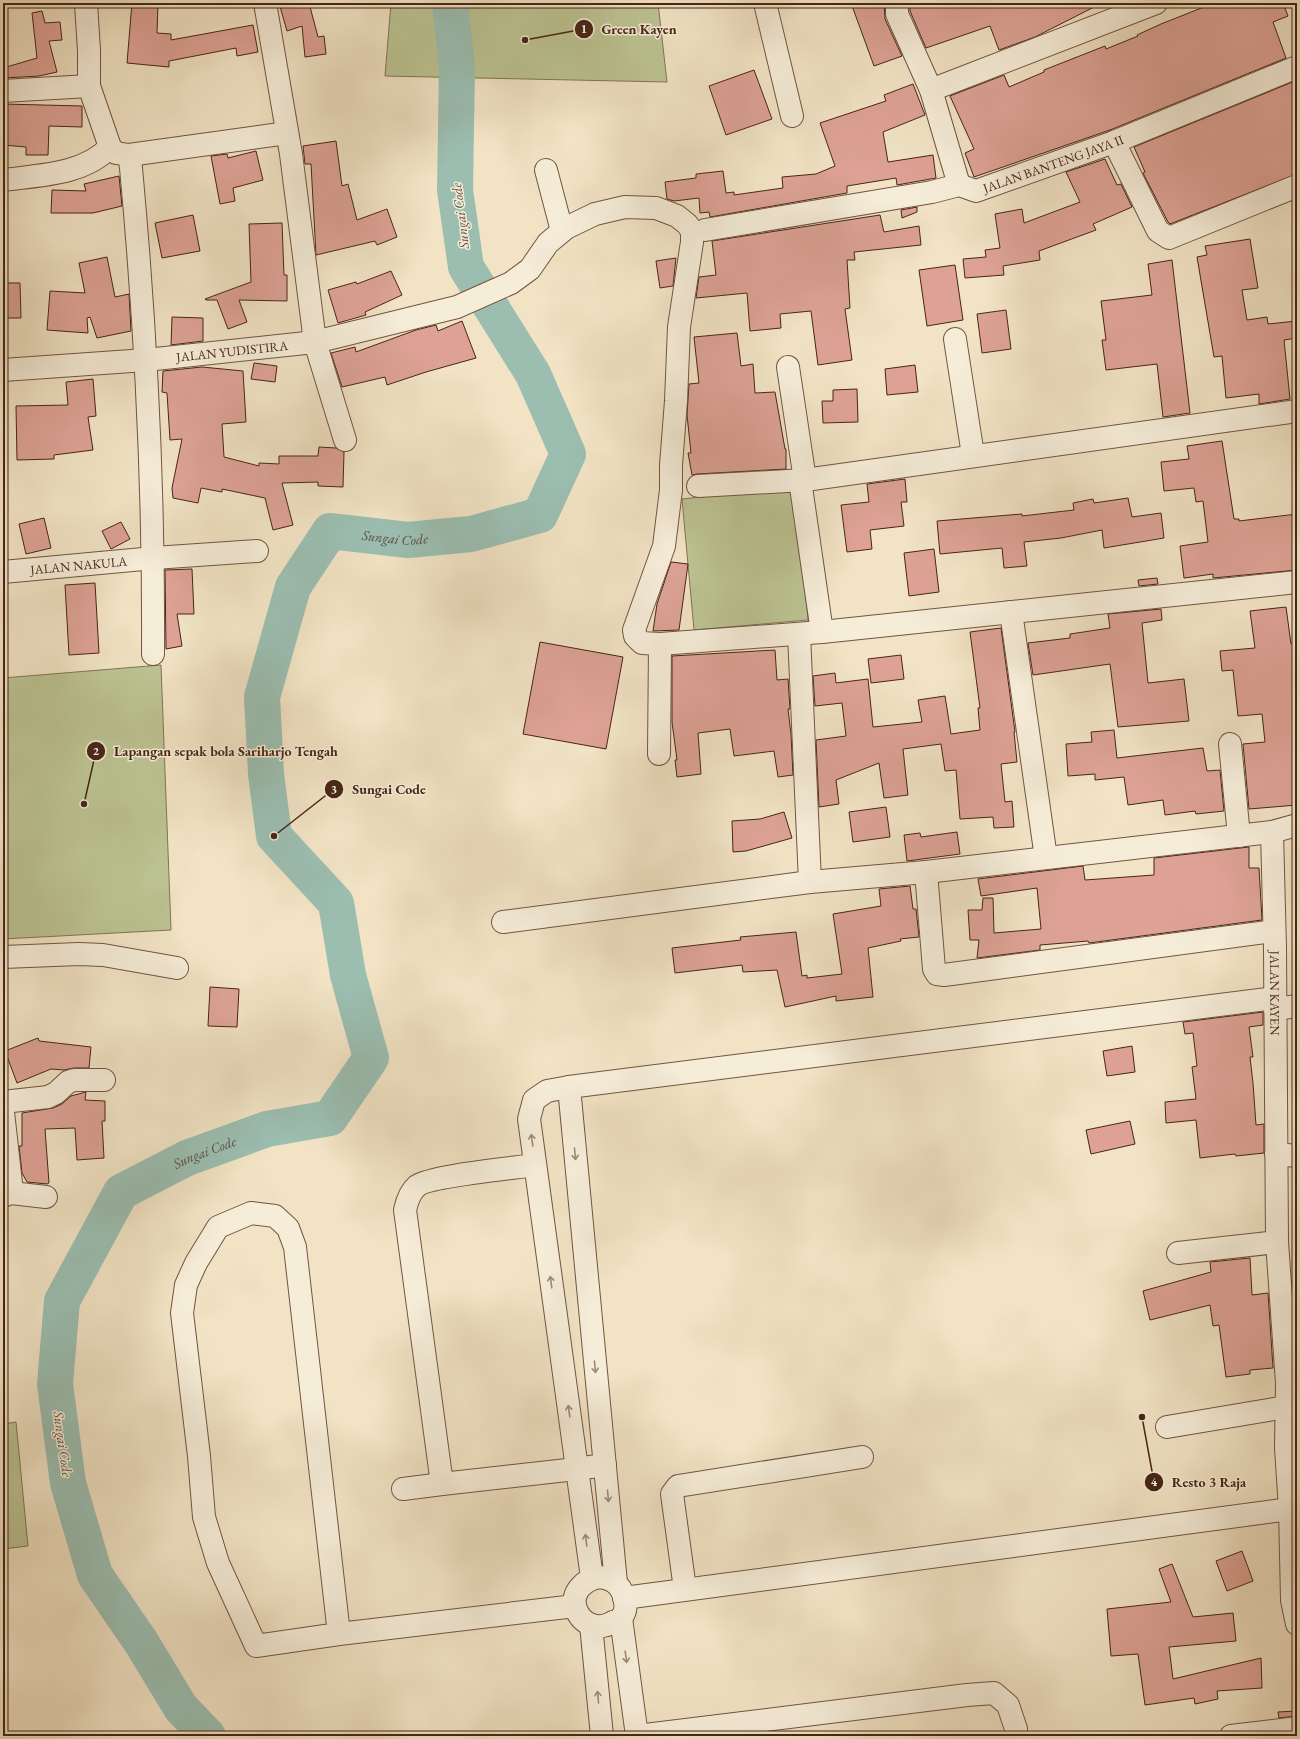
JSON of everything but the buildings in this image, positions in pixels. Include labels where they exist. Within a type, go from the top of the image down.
[{"type":"street","points":[[86,3],[89,52],[89,86],[120,151],[146,360],[154,558],[153,654]]},
{"type":"street","points":[[265,3],[287,133],[314,342],[345,440]]},
{"type":"street","points":[[765,3],[792,116]]},
{"type":"street","points":[[705,230],[932,192],[959,185],[931,90],[897,14],[897,3]]},
{"type":"street","points":[[931,90],[1156,3]]},
{"type":"street","name":"JALAN BANTENG JAYA II","points":[[959,185],[976,191],[1114,142],[1297,67]]},
{"type":"street","points":[[3,91],[89,86]]},
{"type":"street","points":[[3,180],[56,173],[85,165],[101,157],[120,151],[287,133]]},
{"type":"street","points":[[1114,142],[1158,231],[1170,238],[1297,186]]},
{"type":"street","points":[[546,170],[562,231]]},
{"type":"street","name":"JALAN YUDISTIRA","points":[[3,370],[146,360],[314,342],[457,307],[511,283],[530,269],[548,243],[562,231],[595,214],[625,207],[656,208],[672,214],[687,224],[692,231],[692,242],[679,328],[676,401],[671,465],[671,490],[664,546],[634,630],[635,636],[642,643],[660,644]]},
{"type":"street","points":[[954,339],[973,455]]},
{"type":"street","points":[[788,367],[822,632]]},
{"type":"street","points":[[698,486],[803,480],[973,455],[1297,412]]},
{"type":"street","name":"JALAN NAKULA","points":[[3,572],[154,558],[257,551]]},
{"type":"street","points":[[659,754],[660,644],[822,632],[1297,582]]},
{"type":"street","points":[[1011,612],[1046,858]]},
{"type":"street","points":[[800,634],[810,882]]},
{"type":"street","points":[[1230,744],[1239,836]]},
{"type":"street","points":[[503,922],[810,882],[926,872],[1272,832],[1297,825]]},
{"type":"street","name":"JALAN KAYEN","points":[[1272,832],[1277,1242],[1292,1375],[1286,1407],[1286,1448],[1293,1510],[1292,1600],[1297,1624]]},
{"type":"street","points":[[926,872],[934,969],[937,974],[944,975],[1274,932]]},
{"type":"street","points":[[3,957],[79,954],[103,955],[177,968]]},
{"type":"street","points":[[592,1578],[529,1119],[534,1100],[547,1091],[569,1087],[1275,1003],[1297,1006]]},
{"type":"street","points":[[3,1102],[48,1097],[56,1093],[68,1082],[74,1080],[104,1080]]},
{"type":"street","points":[[569,1087],[605,1464],[637,1736],[967,1695],[994,1693],[1008,1705],[1016,1729]]},
{"type":"street","points":[[3,1112],[11,1183],[7,1194],[46,1198]]},
{"type":"street","points":[[1276,1154],[1297,1156]]},
{"type":"street","points":[[442,1484],[405,1210],[409,1196],[418,1185],[434,1179],[535,1165]]},
{"type":"street","points":[[339,1634],[295,1247],[288,1228],[275,1216],[251,1213],[218,1227],[196,1263],[186,1285],[182,1313],[199,1456],[204,1517],[218,1563],[256,1646],[339,1634],[575,1606]]},
{"type":"street","points":[[1178,1254],[1277,1242]]},
{"type":"street","points":[[555,1315],[590,1310]]},
{"type":"street","points":[[560,1348],[593,1344]]},
{"type":"street","points":[[1167,1427],[1286,1407]]},
{"type":"street","points":[[684,1590],[672,1494],[678,1486],[862,1457]]},
{"type":"street","points":[[403,1489],[576,1469],[605,1464]]},
{"type":"street","points":[[621,1600],[684,1590],[1293,1510]]},
{"type":"street","points":[[600,1577],[609,1579],[621,1600],[608,1625],[600,1627],[591,1625],[584,1621],[578,1614],[575,1606],[575,1597],[578,1590],[584,1583],[592,1578],[600,1577]]},
{"type":"street","points":[[591,1625],[602,1736]]},
{"type":"street","points":[[1231,1736],[1297,1728]]},
{"type":"green space","points":[[391,3],[658,3],[667,82],[385,76]]},
{"type":"green space","points":[[796,487],[808,620],[694,630],[682,499]]},
{"type":"green space","points":[[161,665],[171,930],[3,939],[3,678]]},
{"type":"green space","points":[[16,1422],[28,1546],[3,1549],[3,1424]]},
{"type":"waterway","name":"Sungai Code","points":[[208,1736],[181,1708],[141,1642],[95,1575],[68,1483],[55,1384],[62,1301],[121,1192],[187,1158],[267,1129],[330,1118],[371,1058],[348,975],[336,903],[274,836],[266,774],[262,697],[293,587],[330,531],[408,540],[471,534],[540,515],[568,454],[533,374],[466,267],[455,190],[457,66],[450,3]]},
{"type":"place","name":"Green Kayen","points":[[525,40]]},
{"type":"place","name":"Lapangan sepak bola Sariharjo Tengah","points":[[84,804]]},
{"type":"place","name":"Sungai Code","points":[[274,836]]},
{"type":"place","name":"Resto 3 Raja","points":[[1142,1417]]}]
